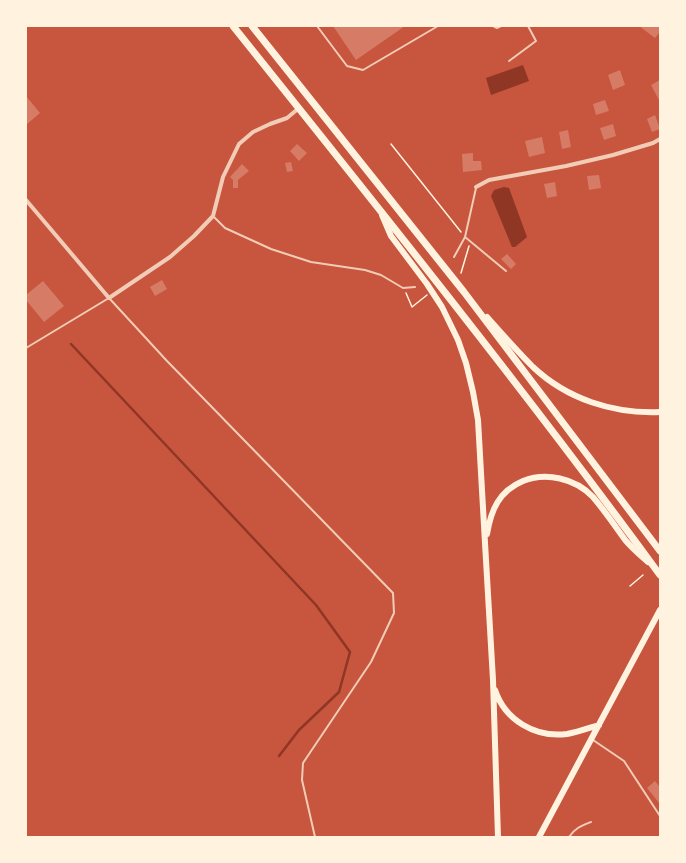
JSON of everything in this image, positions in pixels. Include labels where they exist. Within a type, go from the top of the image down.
[{"type":"highway","points":[[233,26],[376,205],[526,397],[658,573]]},
{"type":"highway","points":[[252,26],[464,292],[660,551]]},
{"type":"main road","points":[[376,205],[391,236],[427,284],[442,307],[466,363],[473,392],[478,420],[493,680],[498,837]]},
{"type":"main road","points":[[464,292],[534,368],[560,388],[585,400],[604,406],[633,412],[660,412]]},
{"type":"main road","points":[[485,543],[491,512],[504,493],[518,483],[531,478],[547,476],[556,477],[580,486],[592,496],[628,542],[658,573]]},
{"type":"main road","points":[[539,837],[660,610]]},
{"type":"main road","points":[[493,680],[498,699],[507,713],[516,721],[532,729],[544,733],[562,734],[573,733],[600,725]]},
{"type":"street","points":[[26,200],[109,298],[170,257],[194,236],[213,216],[223,177],[239,144],[253,132],[288,118],[299,108]]},
{"type":"street","points":[[476,187],[489,180],[566,166],[613,155],[653,143],[660,139]]},
{"type":"lane","points":[[317,26],[347,66],[363,70],[438,26]]},
{"type":"lane","points":[[493,26],[497,28],[501,26]]},
{"type":"lane","points":[[509,61],[536,41],[528,26]]},
{"type":"lane","points":[[454,257],[465,237],[476,187]]},
{"type":"lane","points":[[213,216],[225,228],[271,249],[311,262],[365,270],[381,276],[403,288],[415,287]]},
{"type":"lane","points":[[465,237],[506,271]]},
{"type":"lane","points":[[26,348],[109,298],[173,367],[393,592],[394,614],[371,662],[303,763],[302,780],[315,837]]},
{"type":"lane","points":[[592,739],[624,761],[660,816]]},
{"type":"lane","points":[[569,837],[579,826],[592,822]]},
{"type":"path","points":[[391,144],[465,237]]},
{"type":"path","points":[[461,273],[471,242]]},
{"type":"path","points":[[403,288],[412,307],[422,299]]},
{"type":"path","points":[[630,586],[643,575]]},
{"type":"shaded area","points":[[523,65],[529,81],[491,95],[486,78]]},
{"type":"shaded area","points":[[504,187],[509,188],[527,237],[515,247],[512,247],[491,196],[494,190]]},
{"type":"building","points":[[333,26],[405,26],[356,60]]},
{"type":"building","points":[[639,26],[660,26],[660,32],[655,38]]},
{"type":"building","points":[[620,70],[625,85],[613,90],[608,75]]},
{"type":"building","points":[[660,80],[660,102],[651,85]]},
{"type":"building","points":[[26,96],[40,113],[26,125]]},
{"type":"building","points":[[605,100],[609,111],[596,115],[593,104]]},
{"type":"building","points":[[655,115],[660,129],[652,132],[647,119]]},
{"type":"building","points":[[613,124],[616,136],[604,140],[600,128]]},
{"type":"building","points":[[568,130],[571,147],[562,149],[559,132]]},
{"type":"building","points":[[542,137],[545,153],[529,157],[525,141]]},
{"type":"building","points":[[297,144],[307,153],[299,161],[290,151]]},
{"type":"building","points":[[473,153],[473,161],[481,161],[482,170],[463,172],[462,154]]},
{"type":"building","points":[[291,162],[293,171],[287,172],[285,163]]},
{"type":"building","points":[[242,164],[249,171],[238,180],[238,188],[233,188],[233,180],[230,177]]},
{"type":"building","points":[[599,175],[601,188],[589,190],[587,176]]},
{"type":"building","points":[[555,182],[557,196],[547,198],[544,184]]},
{"type":"building","points":[[507,254],[516,264],[511,269],[501,259]]},
{"type":"building","points":[[162,280],[167,289],[155,296],[150,287]]},
{"type":"building","points":[[43,281],[64,306],[44,322],[26,300],[26,295]]},
{"type":"building","points":[[655,781],[660,787],[660,804],[647,788]]},
{"type":"waterway","points":[[71,344],[316,605],[350,652],[339,692],[299,730],[279,756]]}]
